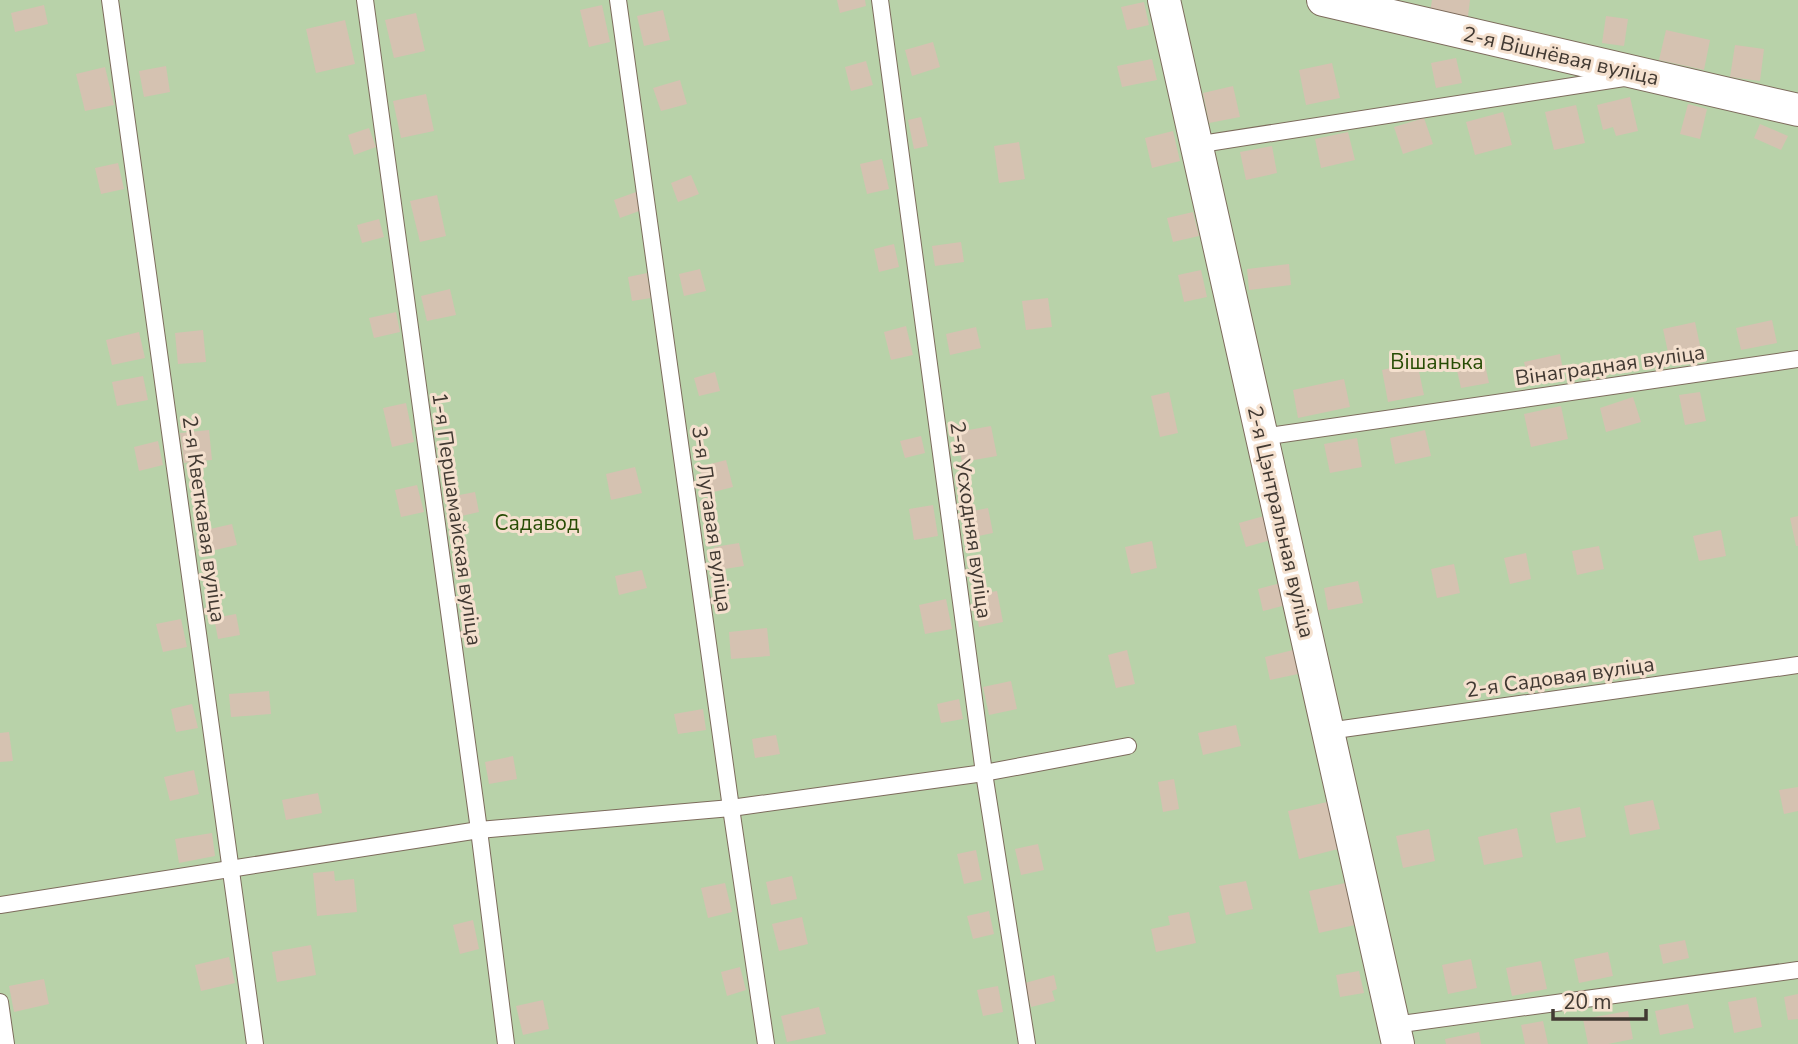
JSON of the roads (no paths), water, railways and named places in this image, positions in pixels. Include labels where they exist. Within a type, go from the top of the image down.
[{"type":"street","name":"2-я Цэнтральная вуліца","points":[[1164,0],[1396,1034]]},
{"type":"street","name":"2-я Вішнёвая вуліца","points":[[1323,0],[1798,110]]},
{"type":"lane","name":"2-я Кветкавая вуліца","points":[[110,0],[256,1044]]},
{"type":"lane","name":"1-я Першамайская вуліца","points":[[365,0],[506,1044]]},
{"type":"lane","name":"3-я Лугавая вуліца","points":[[618,0],[766,1044]]},
{"type":"lane","name":"2-я Усходняя вуліца","points":[[880,0],[984,773],[1027,1044]]},
{"type":"lane","points":[[1195,145],[1641,75]]},
{"type":"lane","name":"Вінаградная вуліца","points":[[1262,437],[1798,359]]},
{"type":"lane","name":"2-я Садовая вуліца","points":[[1328,731],[1798,665]]},
{"type":"lane","points":[[0,905],[479,830],[731,808],[984,773],[1128,746]]},
{"type":"lane","points":[[1396,1034],[1798,970]]},
{"type":"lane","points":[[0,1002],[6,1044]]},
{"type":"park label","name":"Вішанька","points":[[1437,362]]},
{"type":"park label","name":"Садавод","points":[[537,523]]}]
